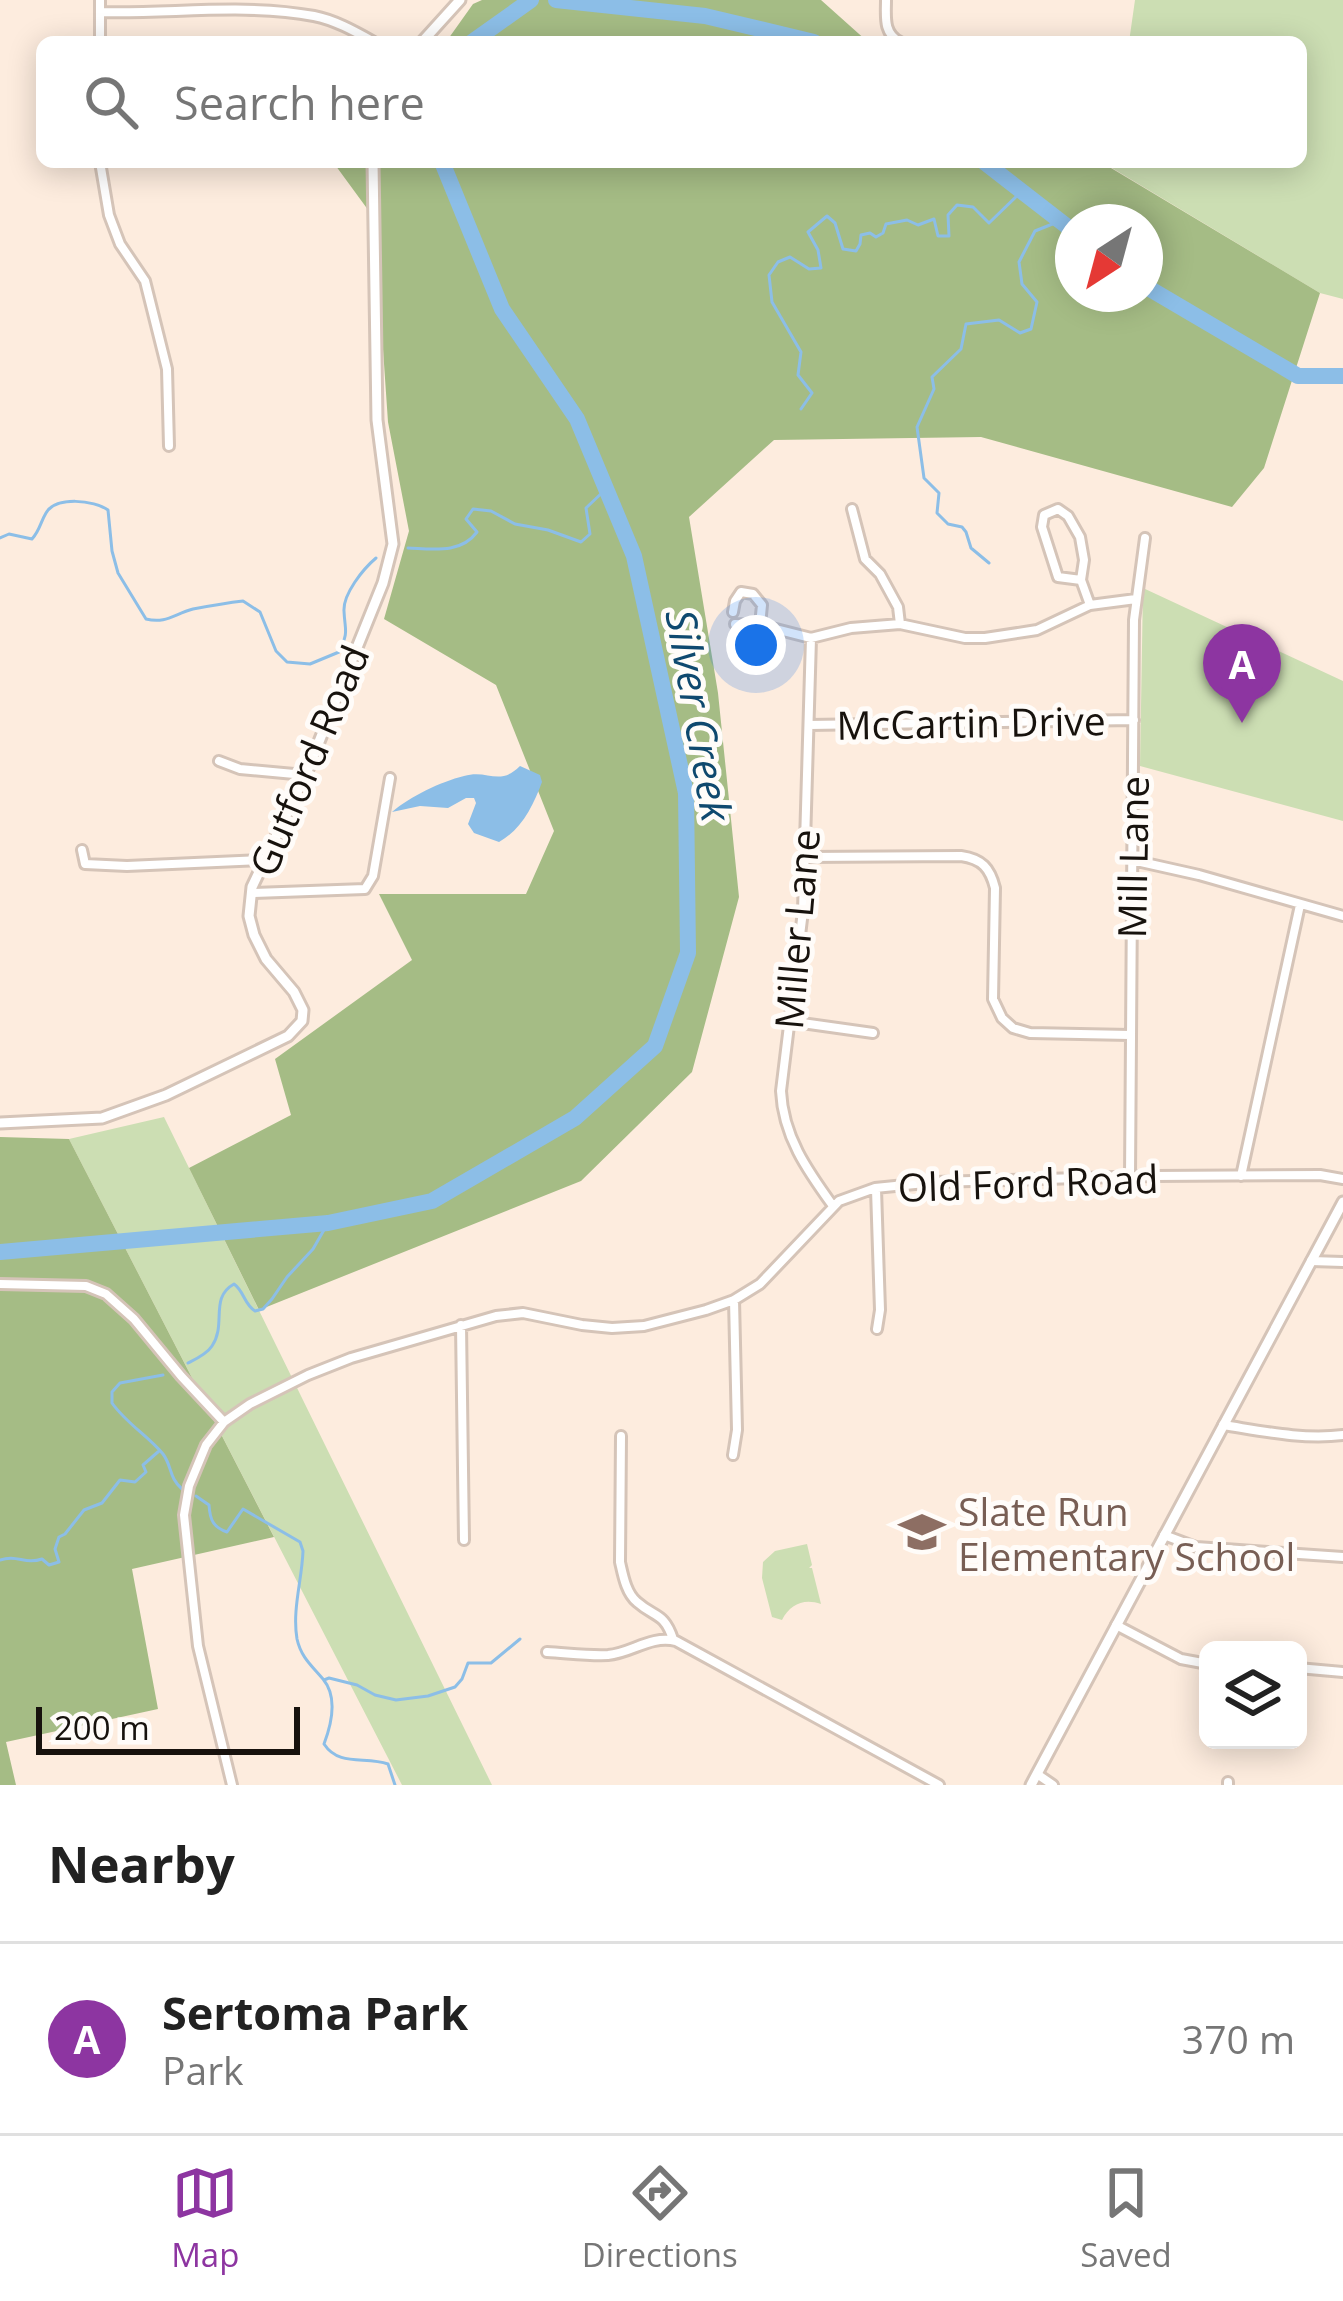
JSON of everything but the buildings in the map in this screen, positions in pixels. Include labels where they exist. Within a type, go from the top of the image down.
[{"type":"street","points":[[100,0],[100,36]]},
{"type":"street","points":[[427,36],[460,0]]},
{"type":"street","points":[[886,0],[885,25],[891,36]]},
{"type":"street","points":[[100,12],[248,11],[316,16],[363,36]]},
{"type":"street","points":[[101,168],[109,215],[120,244],[145,281],[167,369],[169,446]]},
{"type":"street","name":"Gutford Road","points":[[0,1123],[101,1118],[166,1095],[297,1030],[302,1021],[303,1010],[294,992],[266,958],[249,916],[264,860],[305,775],[383,583],[392,544],[377,420],[373,168]]},
{"type":"street","points":[[852,509],[865,559],[889,589],[900,624]]},
{"type":"street","points":[[1081,580],[1058,578],[1042,526],[1050,511],[1058,509],[1069,516],[1080,538],[1081,580],[1090,605]]},
{"type":"street","name":"Mill Lane","points":[[1130,1177],[1136,599],[1144,538]]},
{"type":"street","points":[[733,612],[741,592],[753,594],[762,605],[760,625]]},
{"type":"street","points":[[735,624],[811,638],[851,628],[900,624],[965,638],[1012,636],[1090,605],[1136,599]]},
{"type":"street","name":"Miller Lane","points":[[811,638],[803,911],[781,1091],[786,1127],[833,1206]]},
{"type":"street","name":"McCartin Drive","points":[[808,724],[1134,720]]},
{"type":"street","points":[[219,761],[240,769],[305,775]]},
{"type":"street","points":[[252,893],[365,889],[374,876],[390,778]]},
{"type":"street","points":[[82,850],[85,864],[264,860]]},
{"type":"street","points":[[806,857],[962,856],[981,861],[995,888],[993,999],[1002,1018],[1030,1034],[1130,1035]]},
{"type":"street","points":[[1132,860],[1199,874],[1343,916]]},
{"type":"street","points":[[1241,1176],[1300,905]]},
{"type":"street","points":[[788,1021],[873,1033]]},
{"type":"street","name":"Old Ford Road","points":[[232,1785],[198,1646],[184,1515],[199,1458],[214,1432],[250,1404],[369,1352],[461,1325],[523,1313],[596,1327],[644,1326],[706,1310],[734,1300],[771,1274],[833,1206],[876,1189],[934,1182],[1130,1177],[1320,1175],[1343,1179]]},
{"type":"street","points":[[876,1189],[878,1329]]},
{"type":"street","points":[[1031,1785],[1343,1202]]},
{"type":"street","points":[[1311,1261],[1343,1262]]},
{"type":"street","points":[[0,1285],[100,1290],[134,1319],[224,1422]]},
{"type":"street","points":[[733,1455],[737,1430],[734,1300]]},
{"type":"street","points":[[461,1325],[464,1540]]},
{"type":"street","points":[[1223,1425],[1287,1434],[1343,1435]]},
{"type":"street","points":[[621,1436],[623,1577],[637,1602],[666,1622],[673,1641]]},
{"type":"street","points":[[1164,1535],[1196,1547],[1343,1557]]},
{"type":"street","points":[[1116,1625],[1181,1659],[1199,1662]]},
{"type":"street","points":[[547,1652],[604,1655],[653,1640],[673,1641],[938,1785]]},
{"type":"street","points":[[1307,1669],[1343,1672]]},
{"type":"street","points":[[1037,1774],[1052,1785]]},
{"type":"green space","points":[[482,0],[821,0],[861,36],[450,36],[473,4]]},
{"type":"green space","points":[[1135,0],[1343,0],[1343,299],[1320,293],[1112,168],[1307,168],[1307,36],[1130,36]]},
{"type":"green space","points":[[337,168],[1111,168],[1320,293],[1264,468],[1232,507],[981,437],[774,440],[689,517],[718,693],[739,897],[692,1072],[581,1181],[259,1310],[189,1168],[291,1115],[275,1059],[412,960],[379,894],[526,894],[554,831],[496,685],[384,619],[409,531],[388,422],[374,218]]},
{"type":"green space","points":[[1143,588],[1343,681],[1343,821],[1140,766]]},
{"type":"green space","points":[[164,1117],[492,1785],[402,1785],[69,1139]]},
{"type":"green space","points":[[0,1137],[69,1139],[274,1537],[132,1569],[158,1709],[6,1742],[16,1785],[0,1785]]},
{"type":"green space","points":[[807,1544],[821,1604],[803,1602],[782,1620],[772,1617],[763,1562],[775,1551]]},
{"type":"water","points":[[520,766],[540,775],[542,782],[526,816],[499,842],[474,833],[468,824],[474,798],[448,808],[420,806],[392,812],[445,782],[472,774],[499,777]]},
{"type":"waterway","name":"Silver Creek","points":[[480,36],[531,0]]},
{"type":"waterway","name":"Silver Creek","points":[[556,0],[705,16],[789,36]]},
{"type":"waterway","name":"Silver Creek","points":[[0,1252],[328,1223],[432,1201],[575,1118],[655,1046],[688,953],[686,793],[634,556],[577,419],[502,309],[444,168]]},
{"type":"waterway","name":"Silver Creek","points":[[992,168],[1055,217]]},
{"type":"waterway","points":[[801,409],[812,393],[798,375],[801,352],[772,302],[769,275],[778,262],[790,257],[809,269],[821,268],[808,232],[827,216],[835,223],[843,249],[856,251],[861,235],[876,237],[886,224],[907,220],[918,225],[934,219],[938,236],[949,236],[948,215],[957,205],[973,207],[989,223],[1022,191]]},
{"type":"waterway","points":[[989,563],[971,548],[962,527],[948,524],[937,513],[939,493],[924,478],[917,427],[934,389],[932,377],[961,349],[966,324],[999,320],[1020,333],[1031,329],[1037,302],[1022,284],[1019,262],[1035,231],[1055,223]]},
{"type":"waterway","name":"Silver Creek","points":[[1163,297],[1298,376],[1343,376]]},
{"type":"waterway","points":[[408,548],[446,549],[463,544],[477,532],[466,519],[473,509],[581,542],[590,534],[586,508],[606,489]]},
{"type":"waterway","points":[[0,538],[9,534],[32,539],[46,513],[58,504],[76,501],[102,507],[108,510],[118,573],[146,619],[243,601],[260,612],[276,651],[287,662],[310,664],[339,652],[347,597],[376,558]]},
{"type":"waterway","points":[[188,1363],[212,1346],[226,1290],[234,1284],[251,1308],[263,1309],[313,1249],[328,1223]]},
{"type":"waterway","points":[[163,1375],[120,1383],[112,1392],[112,1403],[163,1454],[182,1489]]},
{"type":"waterway","points":[[0,1560],[59,1562],[55,1549],[59,1537],[84,1510],[102,1503],[120,1480],[135,1482],[146,1472],[143,1465],[159,1451]]},
{"type":"waterway","points":[[196,1496],[209,1505],[213,1522],[222,1530],[227,1532],[243,1509],[300,1542],[297,1639],[331,1694],[324,1744],[337,1756],[388,1764],[395,1785]]},
{"type":"waterway","points":[[324,1680],[357,1685],[396,1700],[428,1696],[455,1687],[468,1663],[491,1663],[520,1639]]},
{"type":"place","name":"Sertoma Park","points":[[1242,723]]},
{"type":"place","name":"Slate Run Elementary School","points":[[922,1532]]}]
